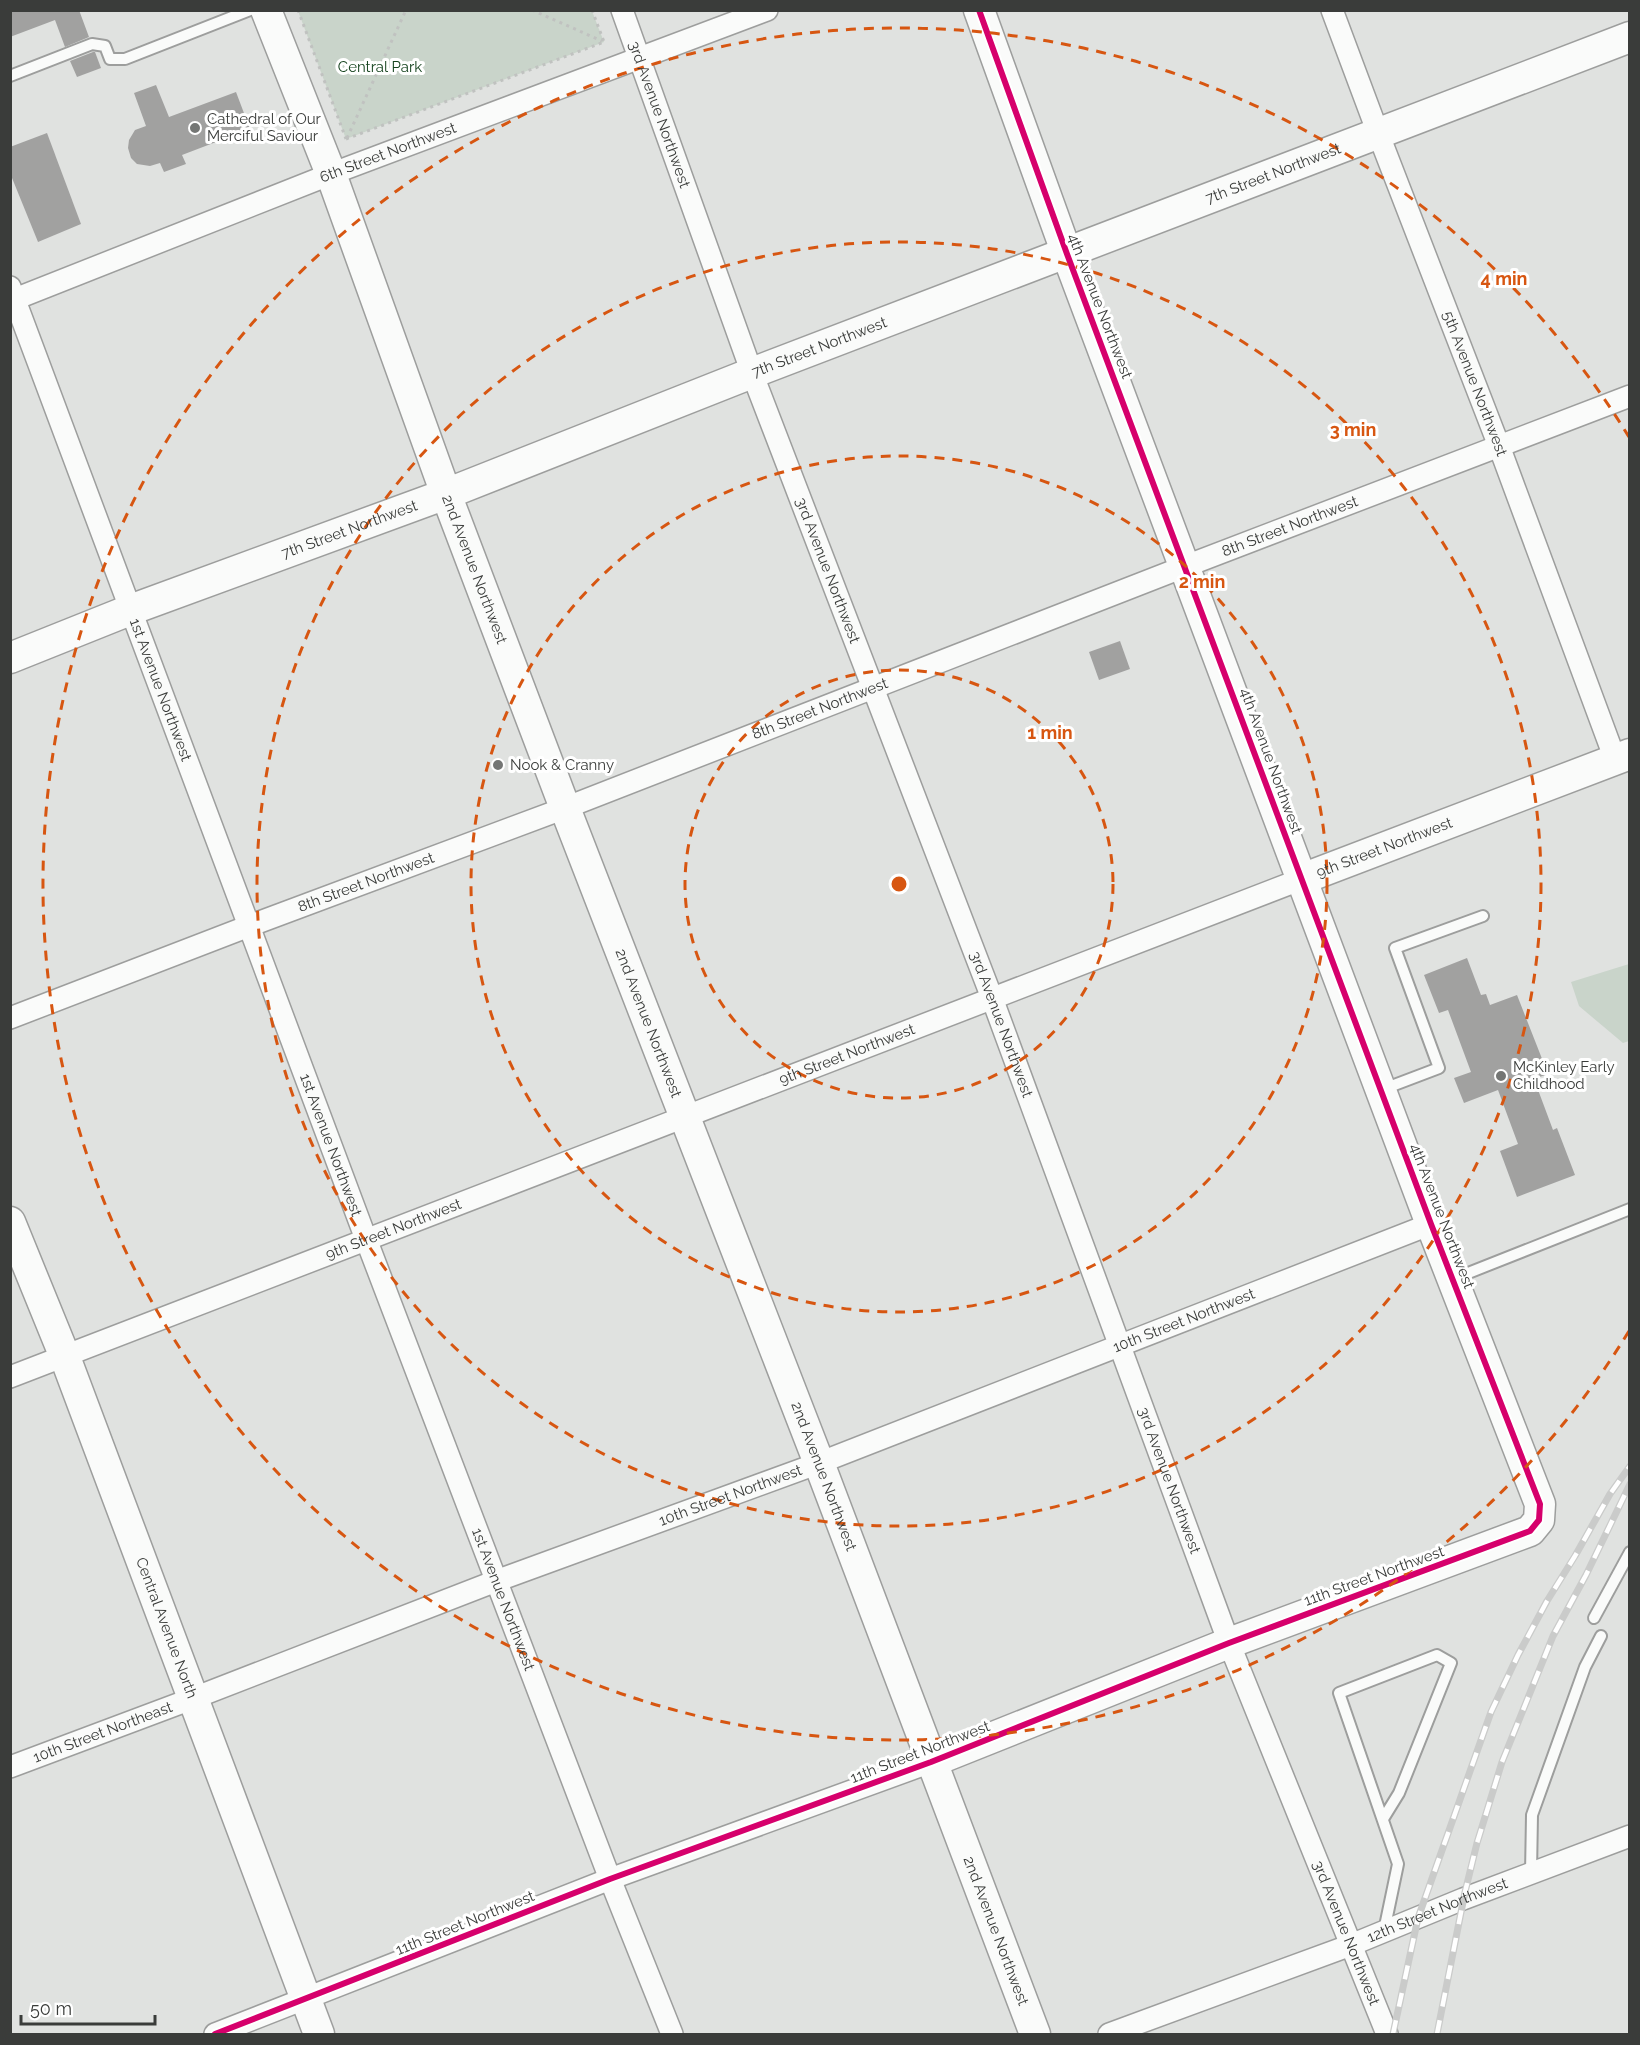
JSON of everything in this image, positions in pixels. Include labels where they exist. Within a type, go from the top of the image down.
[{"type":"street","name":"2nd Avenue Northwest","points":[[266,10],[331,174],[446,495],[683,1118],[819,1463],[1035,2034]]},
{"type":"street","name":"3rd Avenue Northwest","points":[[622,10],[752,373],[992,998],[1229,1643],[1387,2034]]},
{"type":"street","name":"6th Street Northwest","points":[[12,296],[767,10]]},
{"type":"street","name":"4th Avenue Northwest","points":[[979,10],[1066,254],[1431,1224],[1540,1504],[1539,1520]]},
{"type":"street","name":"5th Avenue Northwest","points":[[1332,10],[1377,133],[1622,756]]},
{"type":"street","name":"7th Street Northwest","points":[[10,658],[130,610],[446,495],[752,373],[1629,37]]},
{"type":"street","name":"1st Avenue Northwest","points":[[12,296],[366,1239],[610,1879],[672,2034]]},
{"type":"street","name":"8th Street Northwest","points":[[10,1018],[565,808],[1629,396]]},
{"type":"street","name":"9th Street Northwest","points":[[10,1377],[1622,756]]},
{"type":"street","name":"Central Avenue North","points":[[10,1222],[65,1357],[319,2034]]},
{"type":"street","name":"10th Street Northwest","points":[[194,1698],[496,1581],[819,1463],[1431,1224]]},
{"type":"street","name":"11th Street Northwest","points":[[215,2034],[610,1879],[931,1762],[1229,1643],[1530,1531],[1539,1520]]},
{"type":"street","name":"10th Street Northeast","points":[[10,1767],[194,1698]]},
{"type":"street","name":"12th Street Northwest","points":[[1109,2034],[1351,1945],[1629,1836]]},
{"type":"lane","points":[[10,75],[92,44],[105,46],[110,59],[125,59],[250,10]]},
{"type":"lane","points":[[1381,1090],[1439,1068],[1395,948],[1483,916]]},
{"type":"lane","points":[[1453,1279],[1629,1209]]},
{"type":"lane","points":[[1594,1618],[1629,1552]]},
{"type":"lane","points":[[1531,1874],[1532,1815],[1585,1667],[1601,1636]]},
{"type":"lane","points":[[1383,1819],[1399,1793],[1451,1663],[1437,1655],[1339,1693],[1398,1864],[1384,1932]]},
{"type":"path","points":[[297,10],[346,140]]},
{"type":"path","points":[[346,140],[406,10]]},
{"type":"path","points":[[532,10],[604,42]]},
{"type":"path","points":[[592,10],[604,42]]},
{"type":"path","points":[[346,140],[604,42]]},
{"type":"green space","name":"Central Park","points":[[298,11],[592,11],[604,42],[346,139]]},
{"type":"green space","points":[[1629,964],[1629,1041],[1623,1043],[1579,1006],[1571,982]]},
{"type":"building","points":[[10,10],[79,10],[89,37],[65,47],[55,20],[10,37]]},
{"type":"building","points":[[93,52],[101,68],[77,77],[70,61]]},
{"type":"building","name":"Cathedral of Our Merciful Saviour","points":[[156,85],[169,117],[236,92],[250,129],[182,155],[186,164],[164,172],[160,163],[150,166],[137,164],[131,158],[128,148],[129,140],[135,130],[146,126],[134,93]]},
{"type":"building","points":[[47,133],[81,224],[38,242],[10,173],[10,147]]},
{"type":"building","points":[[1120,641],[1130,669],[1099,680],[1089,652]]},
{"type":"building","name":"McKinley Early Childhood","points":[[1467,958],[1481,995],[1486,994],[1490,1005],[1517,995],[1548,1074],[1534,1079],[1553,1130],[1557,1128],[1575,1175],[1517,1197],[1500,1151],[1518,1144],[1498,1090],[1464,1103],[1454,1078],[1471,1072],[1448,1010],[1439,1013],[1424,975]]},
{"type":"railway","points":[[1393,2034],[1418,1918],[1491,1712],[1547,1601],[1610,1494],[1630,1466]]},
{"type":"railway","points":[[1437,2034],[1465,1892],[1477,1843],[1502,1762],[1553,1636],[1586,1575],[1630,1484]]},
{"type":"cycle path","points":[[215,2034],[610,1879],[931,1762],[1229,1643],[1530,1531],[1539,1520],[1540,1504],[1431,1224],[1067,254],[979,10]]},
{"type":"place","name":"Cathedral of Our Merciful Saviour","points":[[195,128]]},
{"type":"place","name":"Nook & Cranny","points":[[498,765]]},
{"type":"place","name":"McKinley Early Childhood","points":[[1501,1076]]}]
